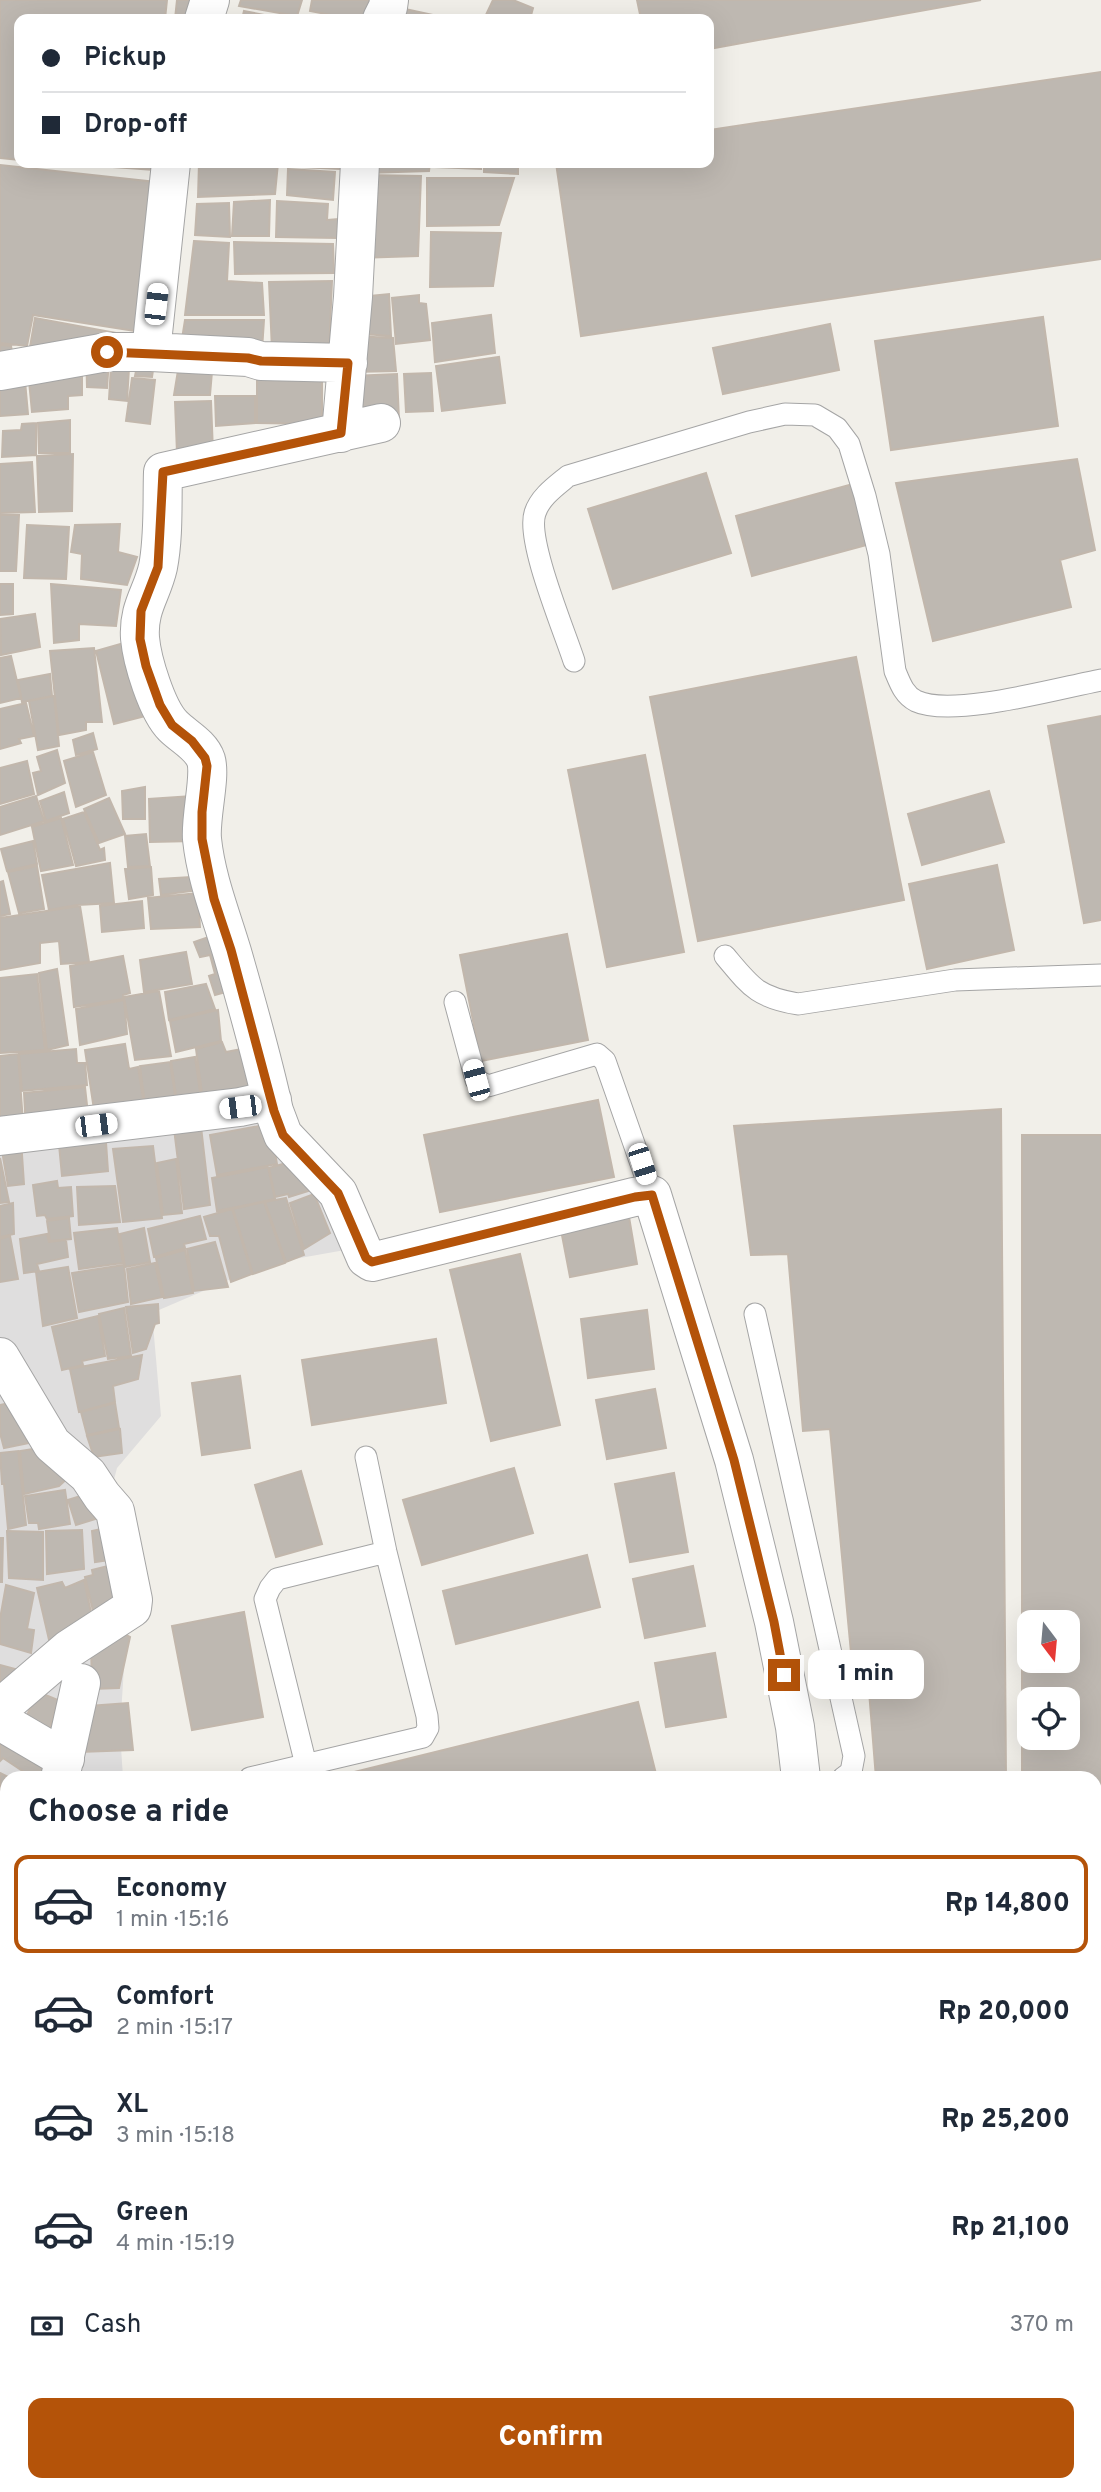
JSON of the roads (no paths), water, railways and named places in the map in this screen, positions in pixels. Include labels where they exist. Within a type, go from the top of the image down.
[{"type":"street","points":[[151,352],[170,168]]},
{"type":"street","points":[[341,433],[360,168]]},
{"type":"street","points":[[0,371],[107,352],[348,363]]},
{"type":"street","points":[[381,423],[163,472],[158,567],[141,611],[142,651],[160,705],[172,725],[192,741],[205,758],[207,766],[202,839],[214,899],[231,950],[272,1100],[283,1135],[338,1193],[366,1258],[372,1262],[621,1200],[652,1195],[734,1460],[774,1622],[795,1727],[800,1771]]},
{"type":"street","points":[[0,1136],[240,1107],[272,1100]]},
{"type":"street","points":[[0,1357],[52,1444],[88,1475],[115,1511],[133,1600],[132,1608],[69,1649],[0,1708]]},
{"type":"street","points":[[0,1721],[63,1768],[81,1683]]},
{"type":"lane","points":[[574,661],[535,541],[535,513],[546,495],[568,476],[710,433],[785,414],[815,415],[837,428],[849,444],[879,554],[895,671],[902,689],[914,701],[938,707],[970,705],[1101,680]]},
{"type":"lane","points":[[725,956],[752,988],[774,1000],[798,1004],[955,981],[1101,975]]},
{"type":"lane","points":[[455,1002],[476,1080],[488,1086],[597,1055],[605,1061],[652,1195]]},
{"type":"lane","points":[[755,1314],[854,1756],[851,1771]]},
{"type":"lane","points":[[280,1771],[423,1737],[428,1728],[366,1457]]},
{"type":"lane","points":[[306,1765],[265,1599],[277,1578],[386,1552]]}]
